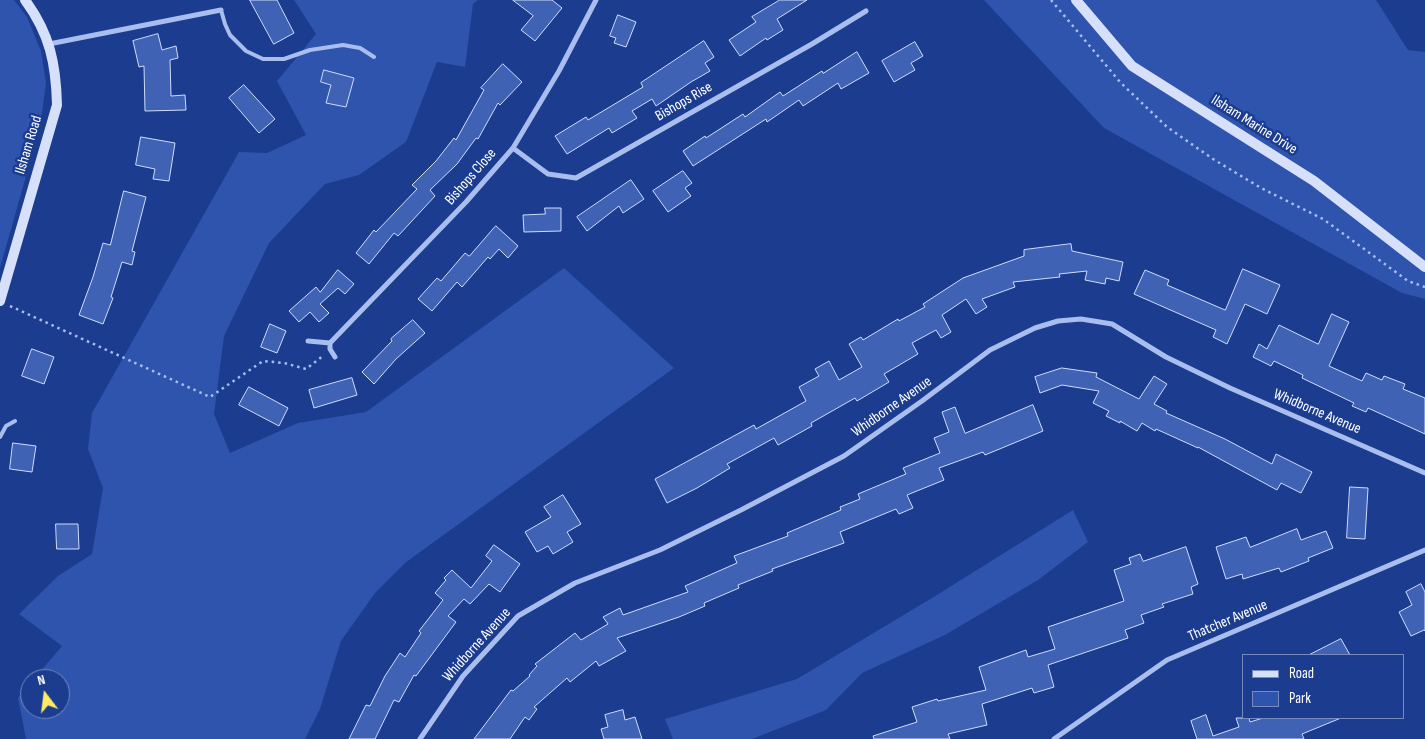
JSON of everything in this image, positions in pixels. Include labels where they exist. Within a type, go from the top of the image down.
[{"type":"street","name":"Ilsham Road","points":[[4,303],[57,105],[56,77],[49,44],[39,21],[25,0]]},
{"type":"street","name":"Bishops Close","points":[[330,346],[466,202],[513,148],[559,71],[596,0]]},
{"type":"street","name":"Ilsham Marine Drive","points":[[1076,0],[1132,66],[1314,182],[1425,267]]},
{"type":"street","points":[[49,44],[220,10]]},
{"type":"street","name":"Bishops Rise","points":[[513,148],[548,174],[576,178],[812,44],[866,11]]},
{"type":"street","name":"Whidborne Avenue","points":[[420,739],[463,676],[518,616],[575,583],[660,550],[844,456],[990,350],[1035,328],[1058,321],[1080,319],[1112,324],[1166,356],[1230,388],[1425,473]]},
{"type":"street","points":[[308,341],[330,346],[335,357]]},
{"type":"street","name":"Thatcher Avenue","points":[[1054,739],[1167,660],[1425,550]]},
{"type":"lane","points":[[220,10],[230,35],[246,50],[263,59],[284,59],[310,50],[343,45],[360,48],[374,57]]},
{"type":"lane","points":[[0,437],[6,426],[15,421]]},
{"type":"path","points":[[1051,0],[1120,82],[1167,127],[1213,160],[1261,188],[1324,219],[1408,281],[1425,287]]},
{"type":"path","points":[[4,303],[210,397],[263,361],[284,363],[306,369],[330,346]]},
{"type":"green space","points":[[0,0],[14,0],[27,17],[41,51],[46,83],[40,127],[0,268]]},
{"type":"green space","points":[[294,0],[478,0],[473,4],[465,67],[437,62],[406,142],[359,175],[325,184],[269,243],[224,336],[214,414],[230,453],[298,423],[366,412],[564,268],[674,368],[405,563],[375,593],[341,641],[320,709],[305,739],[26,739],[22,719],[70,719],[70,669],[42,669],[62,646],[19,614],[58,576],[92,554],[103,488],[88,449],[92,413],[239,152],[267,153],[306,135],[277,81],[316,34]],"holes":[[[324,71],[353,78],[346,107],[327,103],[331,85],[321,82]]]},
{"type":"green space","points":[[984,0],[1376,0],[1408,50],[1425,52],[1425,299],[1402,293],[1104,128]]},
{"type":"green space","points":[[1073,510],[1088,542],[1038,580],[945,635],[862,673],[826,710],[752,739],[673,739],[665,719],[797,679]]},
{"type":"building","points":[[250,0],[277,0],[294,33],[274,44]]},
{"type":"building","points":[[513,0],[552,0],[562,8],[535,41],[521,30],[533,16]]},
{"type":"building","points":[[780,0],[807,0],[777,19],[783,30],[767,40],[766,38],[740,56],[729,40],[756,22],[752,17]]},
{"type":"building","points":[[618,15],[636,22],[626,47],[614,43],[616,38],[610,36]]},
{"type":"building","points":[[158,34],[162,50],[176,46],[178,58],[170,60],[171,96],[185,95],[186,110],[145,111],[144,66],[139,67],[133,41]]},
{"type":"building","points":[[704,41],[714,57],[705,63],[710,71],[656,106],[652,99],[632,111],[637,118],[612,133],[609,128],[567,154],[555,136],[586,117],[588,120],[643,87],[641,83]]},
{"type":"building","points":[[915,42],[923,56],[911,63],[915,70],[894,82],[882,61]]},
{"type":"building","points":[[857,52],[869,73],[841,89],[838,83],[803,106],[799,100],[767,122],[766,119],[693,166],[683,151],[743,114],[745,117],[780,92],[783,96],[822,71],[823,73]]},
{"type":"building","points":[[503,64],[522,82],[500,105],[498,103],[478,139],[476,138],[457,164],[430,190],[435,196],[398,236],[394,233],[369,264],[356,253],[374,230],[376,232],[417,189],[412,185],[436,161],[454,138],[456,140],[484,90],[481,88]]},
{"type":"building","points":[[324,70],[354,78],[346,107],[326,103],[331,85],[321,82]]},
{"type":"building","points":[[244,85],[275,119],[259,133],[229,98]]},
{"type":"building","points":[[141,137],[175,143],[169,181],[153,179],[155,169],[136,165]]},
{"type":"building","points":[[683,171],[692,183],[685,188],[691,196],[668,212],[653,191]]},
{"type":"building","points":[[631,180],[644,199],[623,213],[619,206],[587,231],[577,217]]},
{"type":"building","points":[[124,191],[146,197],[132,251],[135,252],[132,265],[122,262],[111,297],[113,298],[103,324],[79,315],[103,243],[110,245]]},
{"type":"building","points":[[545,208],[561,208],[561,231],[524,232],[523,215],[545,214]]},
{"type":"building","points":[[496,226],[518,246],[508,258],[499,249],[490,259],[488,257],[462,287],[457,282],[432,311],[418,299],[437,278],[441,281],[465,253],[469,256]]},
{"type":"building","points":[[1071,244],[1072,251],[1123,262],[1119,281],[1106,278],[1105,284],[1085,280],[1087,271],[1059,274],[1060,277],[1013,282],[1015,287],[982,299],[987,307],[976,314],[966,299],[942,315],[951,332],[941,338],[936,330],[912,343],[918,354],[884,374],[889,382],[857,401],[855,398],[811,423],[812,426],[778,445],[774,438],[727,464],[730,468],[667,503],[655,479],[754,425],[756,429],[806,401],[799,387],[819,376],[815,369],[829,361],[839,380],[862,367],[849,344],[861,337],[863,340],[898,319],[899,321],[925,307],[923,304],[963,278],[1024,256],[1024,250]]},
{"type":"building","points":[[1243,269],[1280,285],[1267,314],[1245,304],[1227,344],[1213,337],[1216,330],[1134,294],[1145,270],[1169,280],[1167,285],[1225,310]]},
{"type":"building","points":[[338,270],[354,284],[345,294],[338,288],[320,304],[329,313],[319,322],[310,312],[299,322],[289,311],[316,287],[320,292]]},
{"type":"building","points":[[1332,314],[1349,322],[1329,366],[1362,381],[1366,373],[1382,380],[1384,376],[1405,384],[1403,389],[1425,398],[1425,434],[1368,408],[1366,412],[1352,406],[1354,403],[1302,378],[1303,375],[1274,361],[1271,366],[1253,357],[1259,344],[1267,349],[1279,325],[1318,344]]},
{"type":"building","points":[[413,320],[425,333],[396,359],[374,384],[362,372],[392,341],[391,339]]},
{"type":"building","points":[[270,324],[286,331],[277,353],[261,347]]},
{"type":"building","points":[[32,349],[54,357],[44,384],[22,376]]},
{"type":"building","points":[[1062,368],[1097,373],[1096,377],[1139,399],[1154,376],[1167,384],[1154,404],[1167,411],[1166,413],[1225,439],[1272,464],[1276,454],[1312,472],[1301,493],[1281,483],[1277,490],[1198,447],[1156,429],[1155,431],[1142,423],[1137,431],[1120,421],[1120,423],[1106,416],[1109,411],[1093,403],[1099,391],[1062,385],[1040,393],[1035,377]]},
{"type":"building","points":[[352,378],[357,395],[314,408],[309,390]]},
{"type":"building","points":[[249,387],[288,408],[279,426],[239,405]]},
{"type":"building","points":[[1033,405],[1043,431],[985,455],[983,452],[939,468],[944,480],[907,495],[913,508],[899,514],[896,509],[840,532],[844,543],[772,569],[773,571],[738,585],[739,588],[704,603],[705,606],[679,617],[617,638],[626,651],[599,666],[596,661],[570,682],[567,678],[534,707],[537,709],[529,720],[525,717],[510,739],[474,739],[511,690],[513,691],[530,676],[537,666],[535,664],[575,633],[581,640],[608,624],[603,617],[620,608],[623,615],[688,592],[685,586],[737,563],[734,556],[788,536],[787,533],[841,510],[840,507],[860,499],[858,494],[906,474],[903,468],[940,453],[934,438],[949,432],[942,412],[955,407],[965,433]]},
{"type":"building","points":[[13,443],[36,446],[32,472],[10,469]]},
{"type":"building","points":[[1350,487],[1368,488],[1365,539],[1347,538]]},
{"type":"building","points":[[563,495],[581,524],[567,532],[573,542],[553,554],[548,546],[537,552],[525,532],[551,517],[544,507]]},
{"type":"building","points":[[56,524],[78,524],[79,549],[57,549]]},
{"type":"building","points":[[1297,529],[1301,540],[1326,531],[1333,548],[1308,558],[1309,561],[1281,572],[1279,568],[1243,579],[1242,574],[1226,579],[1216,547],[1246,537],[1250,547]]},
{"type":"building","points":[[494,545],[520,564],[500,592],[489,584],[470,604],[464,599],[448,616],[456,622],[416,676],[414,675],[399,702],[394,700],[375,739],[349,739],[366,705],[370,706],[385,676],[400,653],[405,657],[421,633],[419,631],[443,600],[435,593],[446,580],[444,578],[452,570],[471,588],[492,561],[486,556]]},
{"type":"building","points":[[1186,547],[1198,584],[1191,587],[1193,594],[1162,604],[1164,607],[1141,615],[1144,623],[1125,630],[1128,638],[1048,665],[1054,687],[1034,693],[1032,688],[982,704],[987,725],[948,734],[950,739],[874,739],[873,736],[917,722],[912,707],[937,699],[938,701],[986,690],[979,667],[1026,650],[1028,657],[1055,649],[1048,627],[1124,601],[1114,570],[1131,564],[1129,558],[1140,554],[1143,561]]},
{"type":"building","points":[[1421,584],[1425,592],[1425,631],[1411,636],[1399,612],[1412,605],[1406,592]]},
{"type":"building","points":[[1341,639],[1349,654],[1311,654]]},
{"type":"building","points":[[623,710],[625,720],[635,717],[642,739],[604,739],[601,729],[608,727],[605,715]]},
{"type":"building","points":[[1206,715],[1213,736],[1239,727],[1236,718],[1249,719],[1250,722],[1260,719],[1339,719],[1302,734],[1304,739],[1197,739],[1191,721]]}]
